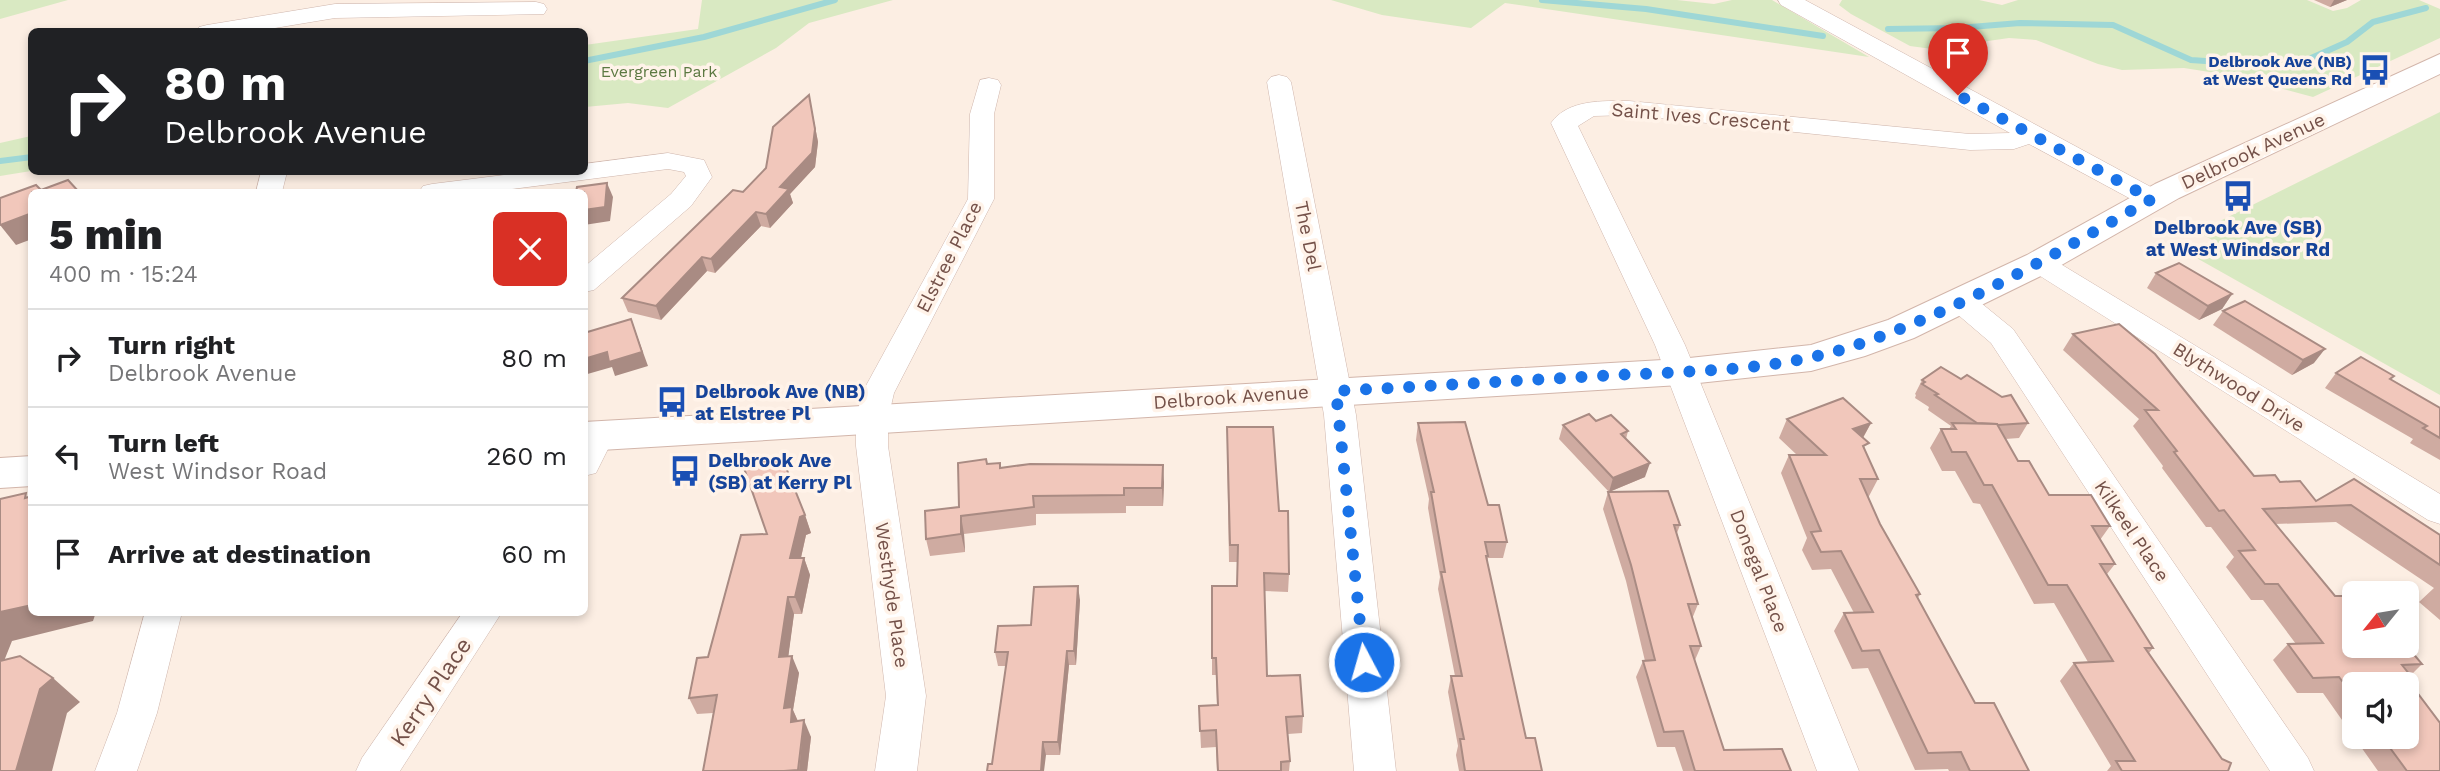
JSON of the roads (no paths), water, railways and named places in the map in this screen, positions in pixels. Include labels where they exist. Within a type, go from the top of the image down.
[{"type":"street","points":[[1789,0],[2152,199]]},
{"type":"street","points":[[233,28],[335,11],[536,9]]},
{"type":"street","name":"Delbrook Avenue","points":[[589,446],[872,419],[1680,372],[1811,358],[1852,347],[1901,329],[2039,263],[2152,199],[2440,63]]},
{"type":"street","name":"The Del","points":[[1279,82],[1336,391]]},
{"type":"street","name":"Elstree Place","points":[[872,419],[878,393],[981,199],[982,114],[989,85]]},
{"type":"street","name":"Saint Ives Crescent","points":[[1680,372],[1670,345],[1564,123],[1577,114],[1589,109],[1629,108],[1970,142],[2014,141],[2031,135]]},
{"type":"street","points":[[588,172],[668,161],[695,166],[699,177],[681,200],[588,280]]},
{"type":"street","points":[[455,189],[561,175]]},
{"type":"street","name":"Blythwood Drive","points":[[2039,263],[2440,511]]},
{"type":"street","name":"Kilkeel Place","points":[[1960,301],[2002,336],[2293,771]]},
{"type":"street","name":"Donegal Place","points":[[1680,372],[1838,771]]},
{"type":"street","points":[[1336,391],[1375,771]]},
{"type":"street","name":"Westhyde Place","points":[[872,419],[872,446],[906,696],[895,771]]},
{"type":"street","points":[[0,473],[28,471]]},
{"type":"street","points":[[116,771],[137,713],[163,616]]},
{"type":"street","name":"Kerry Place","points":[[377,771],[481,616]]},
{"type":"waterway","points":[[588,60],[704,37],[835,0]]},
{"type":"waterway","points":[[1542,0],[1646,9],[1823,36]]},
{"type":"waterway","points":[[1888,29],[1958,28],[2020,23],[2113,25],[2191,60],[2291,67],[2347,42],[2373,22],[2426,8]]},
{"type":"waterway","points":[[0,161],[28,158]]},
{"type":"place","name":"Delbrook Ave (NB) at West Queens Rd","points":[[2375,70]]},
{"type":"place","name":"Delbrook Ave (SB) at West Windsor Rd","points":[[2238,196]]},
{"type":"place","name":"Delbrook Ave (NB) at Elstree Pl","points":[[672,402]]},
{"type":"place","name":"Delbrook Ave (SB) at Kerry Pl","points":[[685,471]]},
{"type":"park label","name":"Evergreen Park","points":[[659,71]]}]
